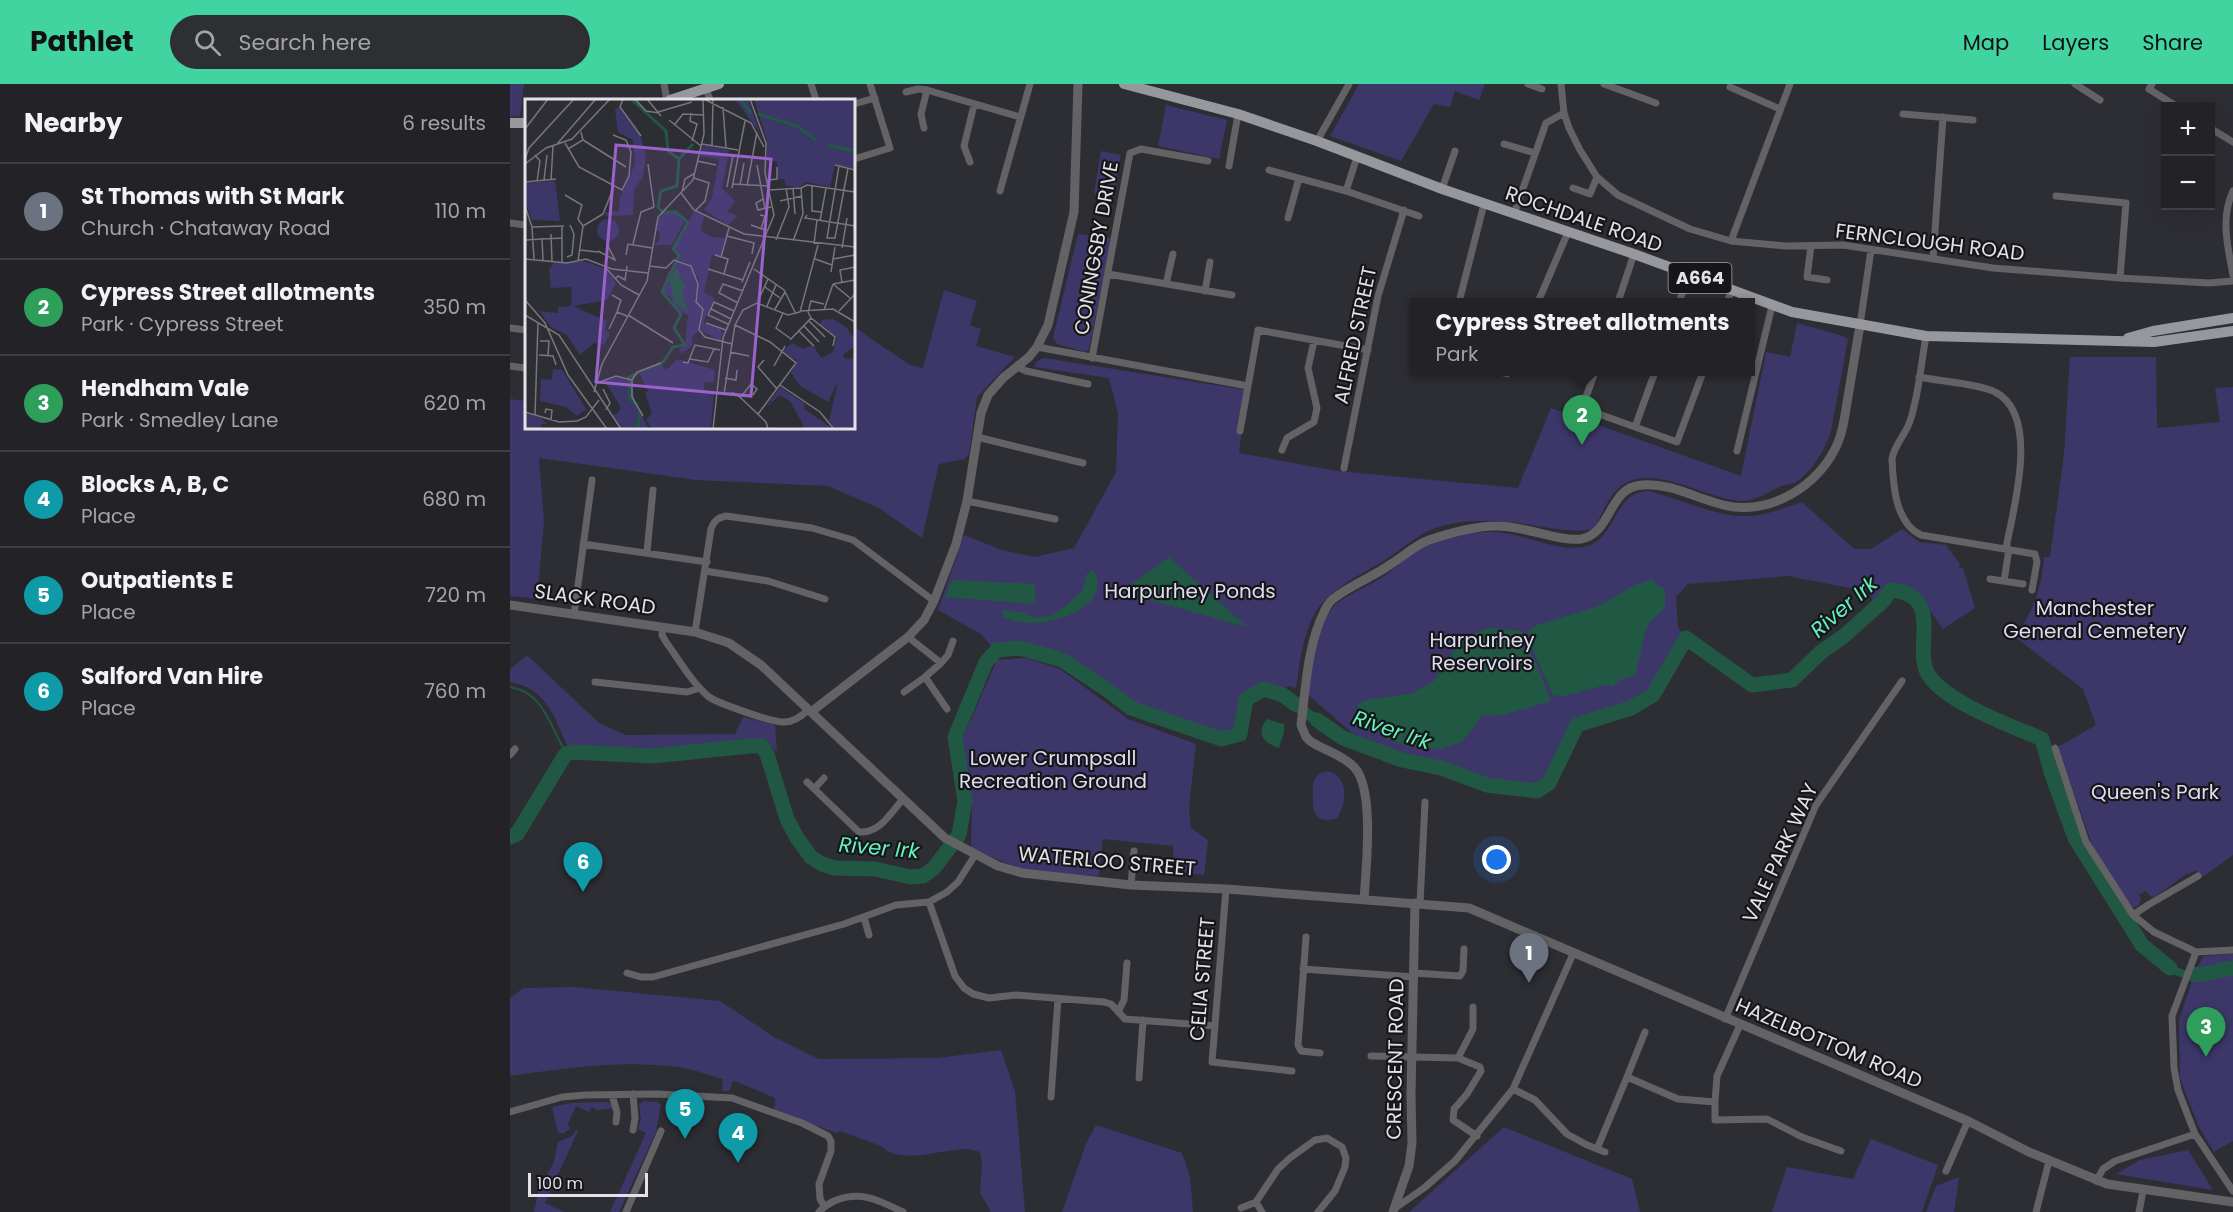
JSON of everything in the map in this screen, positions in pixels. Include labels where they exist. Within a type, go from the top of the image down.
[{"type":"main road","points":[[672,99],[719,84]]},
{"type":"main road","name":"ROCHDALE ROAD","points":[[1124,84],[1158,88],[1238,114],[1317,141],[1442,189],[1634,254],[1753,298]]},
{"type":"main road","name":"ROCHDALE ROAD","points":[[1755,299],[1772,306],[1860,325],[1926,336],[2154,342],[2233,331]]},
{"type":"main road","name":"ROCHDALE ROAD","points":[[2113,341],[2153,331],[2233,318]]},
{"type":"street","points":[[664,84],[669,99]]},
{"type":"street","points":[[812,84],[816,99]]},
{"type":"street","points":[[855,159],[890,148],[870,84]]},
{"type":"street","points":[[1000,191],[1030,84]]},
{"type":"street","points":[[809,711],[908,637],[924,620],[934,601],[956,544],[967,501],[981,412],[988,395],[1037,347],[1048,325],[1074,212],[1078,84]]},
{"type":"street","points":[[1317,141],[1349,84]]},
{"type":"street","points":[[1528,84],[1542,89]]},
{"type":"street","name":"FERNCLOUGH ROAD","points":[[1561,84],[1564,112],[1575,141],[1597,177],[1618,195],[1690,229],[1731,241],[1811,246],[1843,245],[1993,268],[2209,283],[2233,281]]},
{"type":"street","points":[[1604,84],[1656,104]]},
{"type":"street","points":[[1731,241],[1790,84]]},
{"type":"street","points":[[2075,84],[2100,99]]},
{"type":"street","points":[[2152,84],[2149,89],[2170,102]]},
{"type":"street","points":[[1730,87],[1780,108]]},
{"type":"street","points":[[706,88],[710,99]]},
{"type":"street","points":[[906,92],[918,88],[1020,117]]},
{"type":"street","points":[[924,128],[921,114],[927,90]]},
{"type":"street","points":[[855,104],[875,98]]},
{"type":"street","points":[[970,162],[964,146],[974,105]]},
{"type":"street","points":[[1514,214],[1546,123],[1564,112]]},
{"type":"street","points":[[1229,166],[1238,114]]},
{"type":"street","points":[[1904,114],[1973,120]]},
{"type":"street","points":[[1933,259],[1944,117]]},
{"type":"street","points":[[2215,131],[2233,142]]},
{"type":"street","points":[[1504,144],[1535,153]]},
{"type":"street","name":"CONINGSBY DRIVE","points":[[1092,358],[1130,153],[1141,149],[1208,161]]},
{"type":"street","points":[[1442,189],[1455,151]]},
{"type":"street","points":[[1346,191],[1357,157]]},
{"type":"street","points":[[1269,170],[1346,191],[1419,216]]},
{"type":"street","points":[[1574,188],[1590,194],[1597,177]]},
{"type":"street","points":[[1288,218],[1299,178]]},
{"type":"street","points":[[2233,191],[2227,209],[2233,275]]},
{"type":"street","points":[[2056,196],[2126,203],[2120,278]]},
{"type":"street","points":[[1460,298],[1484,204]]},
{"type":"street","name":"ALFRED STREET","points":[[1344,468],[1384,273],[1404,210]]},
{"type":"street","points":[[510,223],[525,225]]},
{"type":"street","points":[[1540,298],[1568,231]]},
{"type":"street","points":[[1811,246],[1807,277],[1827,280]]},
{"type":"street","points":[[1364,899],[1368,839],[1361,777],[1351,764],[1310,741],[1301,725],[1316,631],[1332,600],[1427,541],[1460,531],[1495,526],[1520,527],[1570,539],[1591,536],[1600,528],[1617,498],[1627,489],[1640,484],[1659,485],[1718,504],[1736,507],[1764,505],[1790,496],[1815,477],[1835,449],[1843,424],[1871,250]]},
{"type":"street","points":[[1166,284],[1173,254]]},
{"type":"street","points":[[1620,298],[1634,254]]},
{"type":"street","points":[[1205,291],[1210,262]]},
{"type":"street","points":[[1108,274],[1232,295]]},
{"type":"street","points":[[1681,298],[1689,275]]},
{"type":"street","points":[[1729,298],[1732,289]]},
{"type":"street","points":[[1737,451],[1772,306]]},
{"type":"street","points":[[510,328],[525,330]]},
{"type":"street","points":[[1240,431],[1258,330],[1368,350]]},
{"type":"street","points":[[1926,336],[1910,423],[1893,452],[1892,459],[1899,509],[1904,521],[1914,532],[1921,535],[2008,548],[2037,555],[2032,590]]},
{"type":"street","points":[[1282,450],[1287,438],[1314,422],[1317,408],[1316,395],[1308,368],[1314,341]]},
{"type":"street","points":[[1037,347],[1248,386]]},
{"type":"street","points":[[510,366],[525,368]]},
{"type":"street","points":[[1018,367],[1026,371],[1088,384]]},
{"type":"street","points":[[1594,376],[1582,408],[1677,442],[1702,376]]},
{"type":"street","points":[[1635,427],[1654,376]]},
{"type":"street","points":[[1918,377],[1990,390],[2004,398],[2013,411],[2022,450],[2004,581]]},
{"type":"street","points":[[977,437],[1083,463]]},
{"type":"street","points":[[574,615],[592,480]]},
{"type":"street","points":[[647,552],[653,490]]},
{"type":"street","points":[[967,501],[1055,519]]},
{"type":"street","points":[[695,632],[711,529],[713,522],[726,516],[812,528],[853,540],[934,601]]},
{"type":"street","points":[[583,544],[706,562]]},
{"type":"street","points":[[705,571],[768,581],[825,599]]},
{"type":"street","points":[[1990,579],[2023,584]]},
{"type":"street","name":"SLACK ROAD","points":[[510,604],[663,627],[662,635],[666,642],[710,698],[778,722],[793,720],[809,711]]},
{"type":"street","name":"WATERLOO STREET","points":[[663,627],[695,632],[729,643],[746,654],[945,838],[998,866],[1022,873],[1131,885],[1226,889],[1418,903]]},
{"type":"street","points":[[908,637],[941,663]]},
{"type":"street","points":[[904,692],[948,656],[953,641]]},
{"type":"street","points":[[925,677],[947,709]]},
{"type":"street","name":"VALE PARK WAY","points":[[1725,1019],[1816,805],[1902,681]]},
{"type":"street","points":[[595,682],[687,692],[700,688]]},
{"type":"street","points":[[2055,748],[2086,842],[2133,915],[2154,933],[2196,952],[2233,950]]},
{"type":"street","points":[[814,789],[824,778]]},
{"type":"street","points":[[807,782],[859,832],[877,829],[903,799]]},
{"type":"street","points":[[1418,903],[1425,802]]},
{"type":"street","points":[[1131,885],[1134,851]]},
{"type":"street","points":[[627,973],[641,977],[653,977],[864,917],[896,905],[929,902],[947,892],[958,882],[975,855]]},
{"type":"street","points":[[2133,915],[2198,876]]},
{"type":"street","name":"CELIA STREET","points":[[1226,889],[1212,1062],[1292,1071]]},
{"type":"street","points":[[929,902],[955,976],[964,988],[982,997],[1016,995],[1108,1003],[1125,1019],[1215,1026]]},
{"type":"street","name":"HAZELBOTTOM ROAD","points":[[1418,903],[1461,907],[1481,912],[1725,1019],[1968,1121],[2049,1161],[2096,1180],[2117,1187],[2233,1202]]},
{"type":"street","name":"CRESCENT ROAD","points":[[1394,1211],[1409,1166],[1412,1143],[1411,1058],[1418,903]]},
{"type":"street","points":[[864,917],[869,935]]},
{"type":"street","points":[[1306,937],[1298,1045],[1301,1051],[1320,1053]]},
{"type":"street","points":[[1303,969],[1460,975],[1463,971],[1464,949]]},
{"type":"street","points":[[2196,952],[2172,1016],[2174,1068],[2178,1090],[2195,1134],[2233,1191]]},
{"type":"street","points":[[1394,1211],[1455,1161],[1513,1089],[1574,954]]},
{"type":"street","points":[[1118,1012],[1124,1000],[1127,963]]},
{"type":"street","points":[[1051,1097],[1058,999]]},
{"type":"street","points":[[1458,1058],[1473,1029],[1473,1007]]},
{"type":"street","points":[[1139,1078],[1143,1020]]},
{"type":"street","points":[[1740,1025],[1717,1076],[1715,1120],[1767,1119],[1802,1137],[1841,1151]]},
{"type":"street","points":[[1597,1149],[1645,1032]]},
{"type":"street","points":[[1371,1056],[1458,1058],[1480,1067],[1481,1071],[1467,1094],[1454,1108],[1453,1119],[1477,1136]]},
{"type":"street","points":[[1211,1071],[1212,1062]]},
{"type":"street","points":[[1627,1077],[1677,1099],[1715,1102]]},
{"type":"street","points":[[1513,1089],[1535,1100],[1567,1134],[1605,1152]]},
{"type":"street","points":[[633,1094],[635,1118],[633,1130]]},
{"type":"street","points":[[510,1112],[562,1097],[633,1094],[732,1098],[802,1123],[822,1132],[830,1139],[831,1151],[819,1184],[821,1209],[846,1197],[858,1195],[879,1201],[903,1212]]},
{"type":"street","points":[[612,1095],[617,1112],[615,1122]]},
{"type":"street","points":[[1946,1171],[1968,1121]]},
{"type":"street","points":[[626,1212],[661,1131]]},
{"type":"street","points":[[2096,1180],[2103,1169],[2115,1161],[2195,1134]]},
{"type":"street","points":[[1241,1208],[1256,1202],[1278,1169],[1290,1158],[1315,1140],[1326,1138],[1342,1147],[1346,1162],[1335,1191],[1318,1212]]},
{"type":"street","points":[[2036,1212],[2049,1161]]},
{"type":"street","points":[[2139,1212],[2143,1191]]},
{"type":"street","points":[[1256,1202],[1262,1212]]},
{"type":"green space","points":[[510,84],[524,84],[520,116],[510,117]]},
{"type":"green space","points":[[1359,84],[1485,84],[1479,100],[1455,91],[1450,107],[1434,104],[1401,161],[1330,136]]},
{"type":"green space","points":[[1166,105],[1227,120],[1219,159],[1158,146]]},
{"type":"green space","points":[[1101,151],[1121,155],[1113,196],[1094,193]]},
{"type":"green space","points":[[1078,234],[1111,238],[1089,349],[1085,352],[1057,344],[1053,338]]},
{"type":"green space","points":[[944,290],[977,301],[970,325],[981,329],[976,346],[1015,357],[977,397],[969,454],[965,459],[939,464],[922,538],[879,508],[828,486],[696,480],[539,458],[544,522],[537,599],[510,596],[510,399],[525,401],[525,429],[855,429],[855,328],[910,365],[923,368]]},
{"type":"green space","name":"Harpurhey Ponds","points":[[1797,323],[1848,339],[1831,431],[1817,460],[1801,479],[1757,498],[1743,501],[1714,495],[1666,480],[1637,479],[1618,488],[1594,529],[1568,530],[1507,522],[1477,521],[1459,522],[1426,532],[1329,596],[1315,613],[1307,631],[1296,688],[1289,686],[1255,700],[1238,726],[1222,732],[1133,705],[1063,656],[1021,643],[991,646],[981,634],[938,610],[964,535],[1002,550],[1035,557],[1074,548],[1116,472],[1118,413],[1109,378],[1034,367],[1037,361],[1044,358],[1246,390],[1239,453],[1337,471],[1518,488],[1551,408],[1741,476],[1766,352],[1790,357]]},
{"type":"green space","points":[[2070,357],[2156,357],[2157,428],[2220,422],[2215,388],[2233,387],[2233,855],[2201,878],[2196,870],[2188,873],[2154,897],[2146,891],[2139,895],[2141,899],[2139,905],[2133,908],[2095,853],[2058,747],[2096,725],[2083,689],[2015,637],[2036,599],[2044,557],[2050,557],[2064,454]]},
{"type":"green space","name":"Harpurhey Reservoirs","points":[[1648,491],[1709,510],[1743,516],[1765,514],[1802,502],[1854,549],[1871,549],[1902,529],[1919,542],[1946,545],[1960,564],[1959,568],[1963,568],[1975,608],[1943,629],[1916,590],[1882,597],[1873,603],[1870,592],[1788,576],[1688,584],[1676,597],[1678,627],[1684,635],[1651,692],[1631,703],[1576,722],[1547,778],[1535,786],[1488,780],[1441,761],[1401,756],[1352,733],[1306,693],[1319,635],[1334,606],[1384,576],[1426,545],[1458,535],[1493,532],[1562,547],[1583,547],[1594,543],[1602,536],[1627,499],[1636,493]]},
{"type":"green space","points":[[528,656],[599,723],[626,735],[735,734],[743,717],[775,725],[777,752],[764,741],[738,740],[659,750],[567,745],[553,714],[541,697],[522,685],[510,682],[510,669]]},
{"type":"green space","name":"Lower Crumpsall Recreation Ground","points":[[1026,658],[1060,669],[1128,719],[1196,744],[1189,808],[1191,828],[1208,840],[1204,875],[1174,872],[1173,846],[1103,839],[1099,876],[1020,869],[971,848],[972,800],[961,742],[997,660]]},
{"type":"green space","points":[[1328,771],[1340,778],[1344,798],[1337,818],[1325,820],[1320,819],[1315,812],[1313,786],[1317,776]]},
{"type":"green space","points":[[2233,954],[2233,1141],[2214,1152],[2198,1125],[2180,1078],[2179,1020],[2196,969],[2204,956]]},
{"type":"green space","points":[[575,987],[720,1001],[774,1037],[819,1059],[937,1058],[1001,1050],[1015,1091],[1025,1212],[991,1212],[980,1193],[982,1162],[980,1152],[966,1149],[922,1155],[899,1155],[840,1131],[836,1133],[774,1110],[775,1098],[735,1081],[729,1091],[722,1091],[723,1079],[684,1068],[636,1064],[573,1068],[510,1076],[510,998],[523,988]]},
{"type":"green space","points":[[644,1101],[657,1102],[661,1105],[656,1132],[619,1212],[610,1212],[646,1133],[638,1129],[641,1119],[639,1104]]},
{"type":"green space","points":[[606,1102],[612,1104],[613,1108],[597,1110],[592,1107],[589,1112],[576,1106],[567,1126],[571,1128],[564,1133],[558,1133],[552,1107],[571,1103]]},
{"type":"green space","points":[[1096,1125],[1182,1153],[1190,1176],[1193,1212],[1062,1212],[1086,1144]]},
{"type":"green space","points":[[1504,1127],[1632,1179],[1640,1212],[1409,1212]]},
{"type":"green space","points":[[576,1130],[578,1131],[545,1203],[564,1212],[534,1212],[539,1189],[554,1162],[558,1142],[572,1136]]},
{"type":"green space","points":[[1871,1139],[1938,1165],[1922,1212],[1772,1212],[1787,1167],[1853,1179]]},
{"type":"green space","points":[[2188,1150],[2213,1190],[2116,1174],[2140,1160]]},
{"type":"green space","points":[[1959,1177],[1954,1212],[1926,1212],[1936,1186]]},
{"type":"water","points":[[1169,557],[1247,627],[1121,592]]},
{"type":"water","points":[[1093,569],[1098,584],[1094,596],[1083,607],[1068,615],[1051,621],[1033,623],[1002,616],[1003,610],[1024,613],[1033,618],[1051,616],[1083,590],[1086,575]]},
{"type":"water","points":[[1652,579],[1665,589],[1665,608],[1648,624],[1635,675],[1618,681],[1612,687],[1609,684],[1564,696],[1553,695],[1529,641],[1529,631],[1537,625],[1599,606],[1635,585]]},
{"type":"water","points":[[952,580],[1035,584],[1035,604],[945,597]]},
{"type":"water","points":[[1489,628],[1522,631],[1522,648],[1527,648],[1536,663],[1551,701],[1503,715],[1482,716],[1462,742],[1439,749],[1409,746],[1388,739],[1360,722],[1357,715],[1358,704],[1367,700],[1413,693],[1433,682],[1462,638]]},
{"type":"water","points":[[1282,690],[1334,727],[1331,737],[1278,700]]},
{"type":"water","points":[[1267,719],[1284,724],[1279,748],[1265,741],[1263,737],[1263,724]]},
{"type":"water","points":[[2155,954],[2188,971],[2211,967],[2211,975],[2193,979],[2179,976],[2150,959]]},
{"type":"waterway","name":"River Irk","points":[[1317,720],[1343,738],[1402,760],[1441,768],[1487,785],[1537,791],[1549,783],[1577,725],[1631,708],[1653,695],[1686,638],[1752,685],[1792,680],[1821,652],[1844,636],[1883,601],[1891,590],[1907,594],[1917,601],[1922,611],[1924,661],[1927,672],[1935,683],[1962,703],[2042,739],[2052,775],[2075,838],[2142,945],[2170,968]]},
{"type":"waterway","name":"River Irk","points":[[510,837],[517,834],[565,755],[571,752],[653,756],[762,746],[767,754],[787,819],[811,857],[835,868],[875,869],[911,877],[923,876],[934,868],[959,835],[965,801],[955,737],[986,662],[997,650],[1020,648],[1062,660],[1131,708],[1221,739],[1240,734],[1246,699],[1264,689],[1283,695],[1295,704]]},
{"type":"waterway","points":[[510,687],[521,690],[538,702],[564,749],[571,752]]},
{"type":"waterway","name":"River Irk","points":[[2192,974],[2199,975],[2233,968]]},
{"type":"place","name":"Cypress Street allotments","points":[[1582,445]]},
{"type":"place","name":"Salford Van Hire","points":[[583,892]]},
{"type":"place","name":"St Thomas with St Mark","points":[[1529,983]]},
{"type":"place","name":"Hendham Vale","points":[[2206,1057]]},
{"type":"place","name":"Outpatients E","points":[[685,1139]]},
{"type":"place","name":"Blocks A, B, C","points":[[738,1163]]},
{"type":"park label","name":"Manchester General Cemetery","points":[[2095,620]]},
{"type":"park label","name":"Queen's Park","points":[[2155,792]]}]
